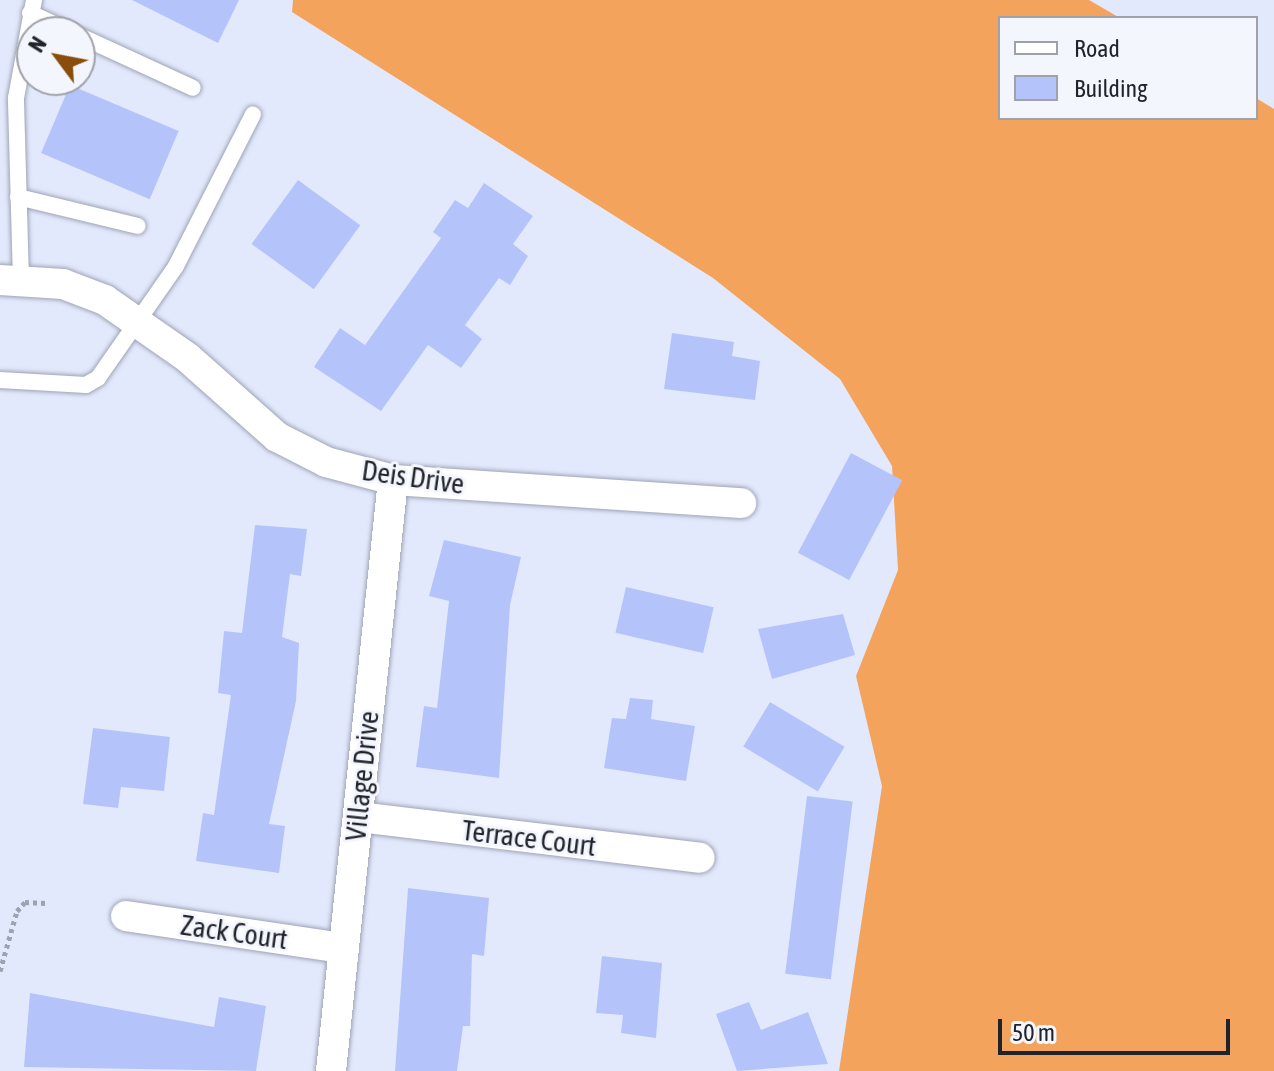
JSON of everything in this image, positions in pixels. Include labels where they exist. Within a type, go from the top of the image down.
[{"type":"street","name":"Deis Drive","points":[[10,280],[63,284],[134,317],[277,437],[326,462],[393,480],[741,503]]},
{"type":"street","name":"Village Drive","points":[[331,1071],[393,480]]},
{"type":"street","name":"Terrace Court","points":[[358,817],[700,858]]},
{"type":"street","name":"Zack Court","points":[[126,916],[342,948]]},
{"type":"lane","points":[[10,280],[18,197],[16,98],[32,6]]},
{"type":"lane","points":[[96,43],[193,88]]},
{"type":"lane","points":[[0,380],[86,385],[98,378],[134,317],[176,266],[253,114]]},
{"type":"lane","points":[[18,197],[138,226]]},
{"type":"path","points":[[0,971],[17,911],[25,902],[46,903]]},
{"type":"shaded area","points":[[293,0],[1089,0],[1117,16],[998,16],[998,120],[1258,120],[1258,99],[1274,109],[1274,1071],[839,1071],[882,786],[856,676],[898,570],[892,466],[840,379],[713,278],[292,12]]},
{"type":"building","points":[[132,0],[239,0],[218,43]]},
{"type":"building","points":[[65,96],[96,96],[179,131],[150,199],[41,153]]},
{"type":"building","points":[[298,180],[360,225],[314,289],[252,244]]},
{"type":"building","points":[[484,183],[533,216],[513,244],[528,256],[510,285],[499,278],[465,325],[482,339],[461,368],[428,345],[381,411],[314,367],[340,328],[365,345],[441,238],[433,232],[455,200],[468,208]]},
{"type":"building","points":[[672,333],[734,342],[732,356],[760,361],[755,400],[664,389]]},
{"type":"building","points":[[851,453],[902,480],[849,580],[798,553]]},
{"type":"building","points":[[255,525],[307,529],[301,576],[290,574],[282,637],[299,643],[296,701],[269,824],[285,826],[279,873],[196,861],[203,813],[214,815],[231,695],[218,693],[224,631],[242,633]]},
{"type":"building","points":[[444,540],[521,557],[510,605],[499,778],[416,767],[424,706],[437,708],[449,601],[429,596]]},
{"type":"building","points":[[626,587],[714,607],[703,653],[615,633]]},
{"type":"building","points":[[843,614],[855,655],[772,679],[758,629]]},
{"type":"building","points":[[630,698],[653,700],[651,719],[695,726],[686,781],[604,768],[612,718],[626,719]]},
{"type":"building","points":[[770,702],[845,747],[818,791],[743,747]]},
{"type":"building","points":[[93,728],[170,737],[164,791],[121,787],[118,808],[83,804]]},
{"type":"building","points":[[807,796],[853,802],[831,979],[785,974]]},
{"type":"building","points":[[408,888],[489,898],[484,956],[472,954],[470,1026],[463,1026],[457,1071],[395,1071]]},
{"type":"building","points":[[602,956],[662,963],[656,1038],[621,1033],[623,1015],[596,1013]]},
{"type":"building","points":[[30,993],[214,1027],[219,997],[266,1006],[256,1071],[24,1067]]},
{"type":"building","points":[[749,1002],[761,1030],[808,1012],[828,1064],[737,1071],[716,1014]]}]
